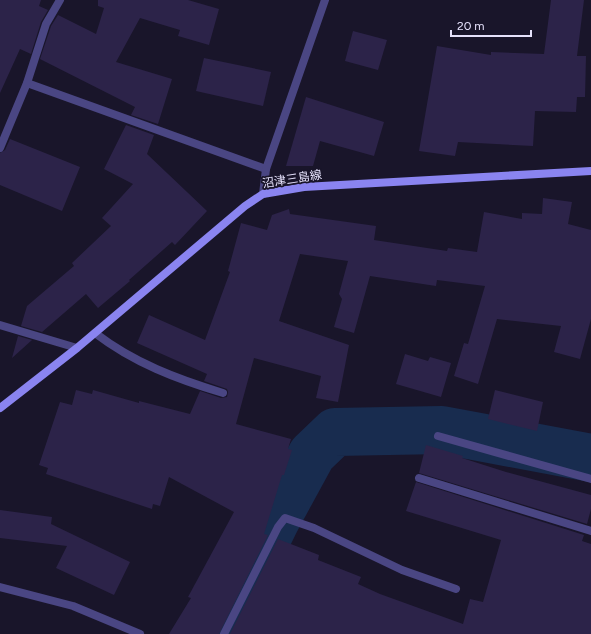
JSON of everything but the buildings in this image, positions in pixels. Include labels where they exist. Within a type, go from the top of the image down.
[{"type":"main road","name":"沼津三島線","points":[[0,408],[77,348],[245,206],[263,194],[304,187],[591,171]]},
{"type":"street","points":[[0,148],[27,83],[46,24],[60,0]]},
{"type":"street","points":[[263,194],[266,169],[325,0]]},
{"type":"street","points":[[27,83],[266,169]]},
{"type":"street","points":[[0,325],[77,348]]},
{"type":"street","points":[[95,333],[113,347],[154,369],[223,393]]},
{"type":"street","points":[[438,436],[591,480]]},
{"type":"street","points":[[419,478],[591,531]]},
{"type":"street","points":[[224,634],[278,528],[285,518],[314,528],[402,570],[456,589]]},
{"type":"street","points":[[0,587],[73,606],[140,634]]},
{"type":"waterway","points":[[222,630],[276,520],[312,454],[335,432],[442,430],[591,458]]}]
